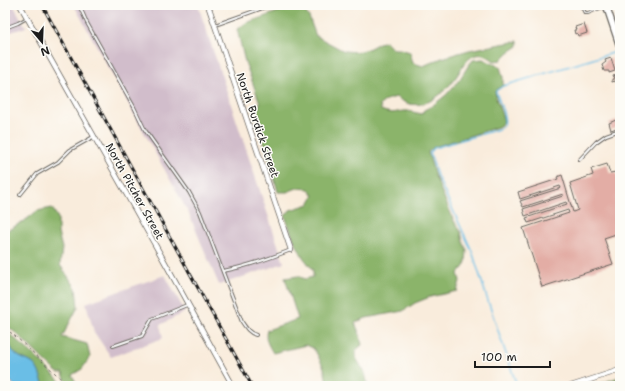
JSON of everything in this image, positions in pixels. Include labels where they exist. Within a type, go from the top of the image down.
[{"type":"street","name":"North Pitcher Street","points":[[20,5],[188,304],[232,386]]},
{"type":"street","name":"North Burdick Street","points":[[208,5],[291,250]]},
{"type":"street","points":[[606,5],[620,47]]},
{"type":"street","points":[[571,386],[620,370]]},
{"type":"lane","points":[[79,5],[87,23],[134,107],[145,130],[200,212],[242,322],[248,331],[256,334]]},
{"type":"lane","points":[[215,25],[271,5]]},
{"type":"lane","points":[[581,5],[585,13],[606,5]]},
{"type":"lane","points":[[5,28],[27,18]]},
{"type":"lane","points":[[580,160],[596,142],[606,135],[620,130]]},
{"type":"lane","points":[[20,195],[37,174],[58,162],[70,150],[94,136]]},
{"type":"lane","points":[[223,271],[263,261],[291,250]]},
{"type":"lane","points":[[113,346],[142,336],[152,319],[188,304]]},
{"type":"path","points":[[5,328],[69,386]]},
{"type":"shaded area","points":[[5,5],[13,5],[26,27],[5,34]]},
{"type":"shaded area","points":[[74,5],[198,5],[284,263],[219,285],[189,214]]},
{"type":"shaded area","points":[[165,275],[185,312],[160,325],[163,338],[111,357],[94,332],[86,303]]},
{"type":"green space","points":[[286,9],[304,10],[309,17],[316,36],[344,51],[358,52],[386,41],[392,48],[410,52],[413,63],[423,66],[442,58],[469,50],[518,41],[518,46],[501,60],[494,61],[484,55],[477,55],[470,58],[447,88],[430,101],[417,105],[410,104],[396,97],[386,100],[380,105],[381,110],[386,112],[393,113],[408,111],[422,114],[424,110],[432,106],[446,95],[460,79],[473,60],[483,59],[500,67],[503,77],[503,85],[495,91],[504,121],[502,124],[498,127],[434,147],[428,152],[435,176],[454,221],[461,232],[463,242],[467,250],[466,262],[458,273],[460,281],[457,291],[430,297],[415,303],[403,311],[366,318],[355,323],[362,345],[356,350],[356,358],[365,373],[368,386],[328,386],[324,368],[313,348],[306,345],[273,353],[267,339],[267,330],[298,319],[285,278],[298,276],[305,279],[313,277],[313,270],[303,257],[294,240],[285,216],[290,210],[309,204],[314,195],[309,189],[297,188],[287,192],[278,192],[261,131],[257,110],[260,103],[245,62],[237,29],[246,23]]},
{"type":"green space","points":[[52,208],[58,218],[58,233],[62,248],[60,265],[76,288],[78,307],[62,337],[87,344],[90,357],[82,369],[72,375],[78,386],[71,386],[65,379],[63,373],[58,373],[5,324],[5,231],[27,219],[37,211]]},
{"type":"green space","points":[[5,330],[34,355],[65,386],[44,386],[38,370],[34,365],[17,355],[12,349],[5,338]]},
{"type":"green space","points":[[619,377],[620,386],[594,386]]},
{"type":"water","points":[[5,338],[15,353],[36,367],[40,373],[44,386],[15,386],[5,376]]},
{"type":"building","points":[[584,24],[587,33],[578,36],[577,33],[575,34],[575,27]]},
{"type":"building","points":[[611,58],[615,71],[609,73],[609,71],[604,71],[602,65],[606,62],[605,60]]},
{"type":"building","points":[[620,74],[620,81],[612,82],[612,79],[614,79],[613,76]]},
{"type":"building","points":[[616,120],[619,127],[611,130],[609,123]]},
{"type":"building","points":[[607,164],[610,173],[616,172],[620,184],[620,230],[615,231],[616,234],[604,238],[613,264],[542,287],[523,228],[569,213],[568,210],[528,223],[526,218],[567,204],[566,202],[525,216],[523,209],[563,196],[563,194],[523,207],[520,201],[561,188],[560,186],[520,199],[518,192],[558,179],[557,177],[562,175],[573,212],[578,210],[570,183],[593,175],[591,169]]},
{"type":"waterway","points":[[517,386],[472,251],[437,176],[430,153],[434,148],[499,129],[504,125],[505,121],[496,91],[503,86],[613,53]]},
{"type":"railway","points":[[42,5],[252,386]]}]
